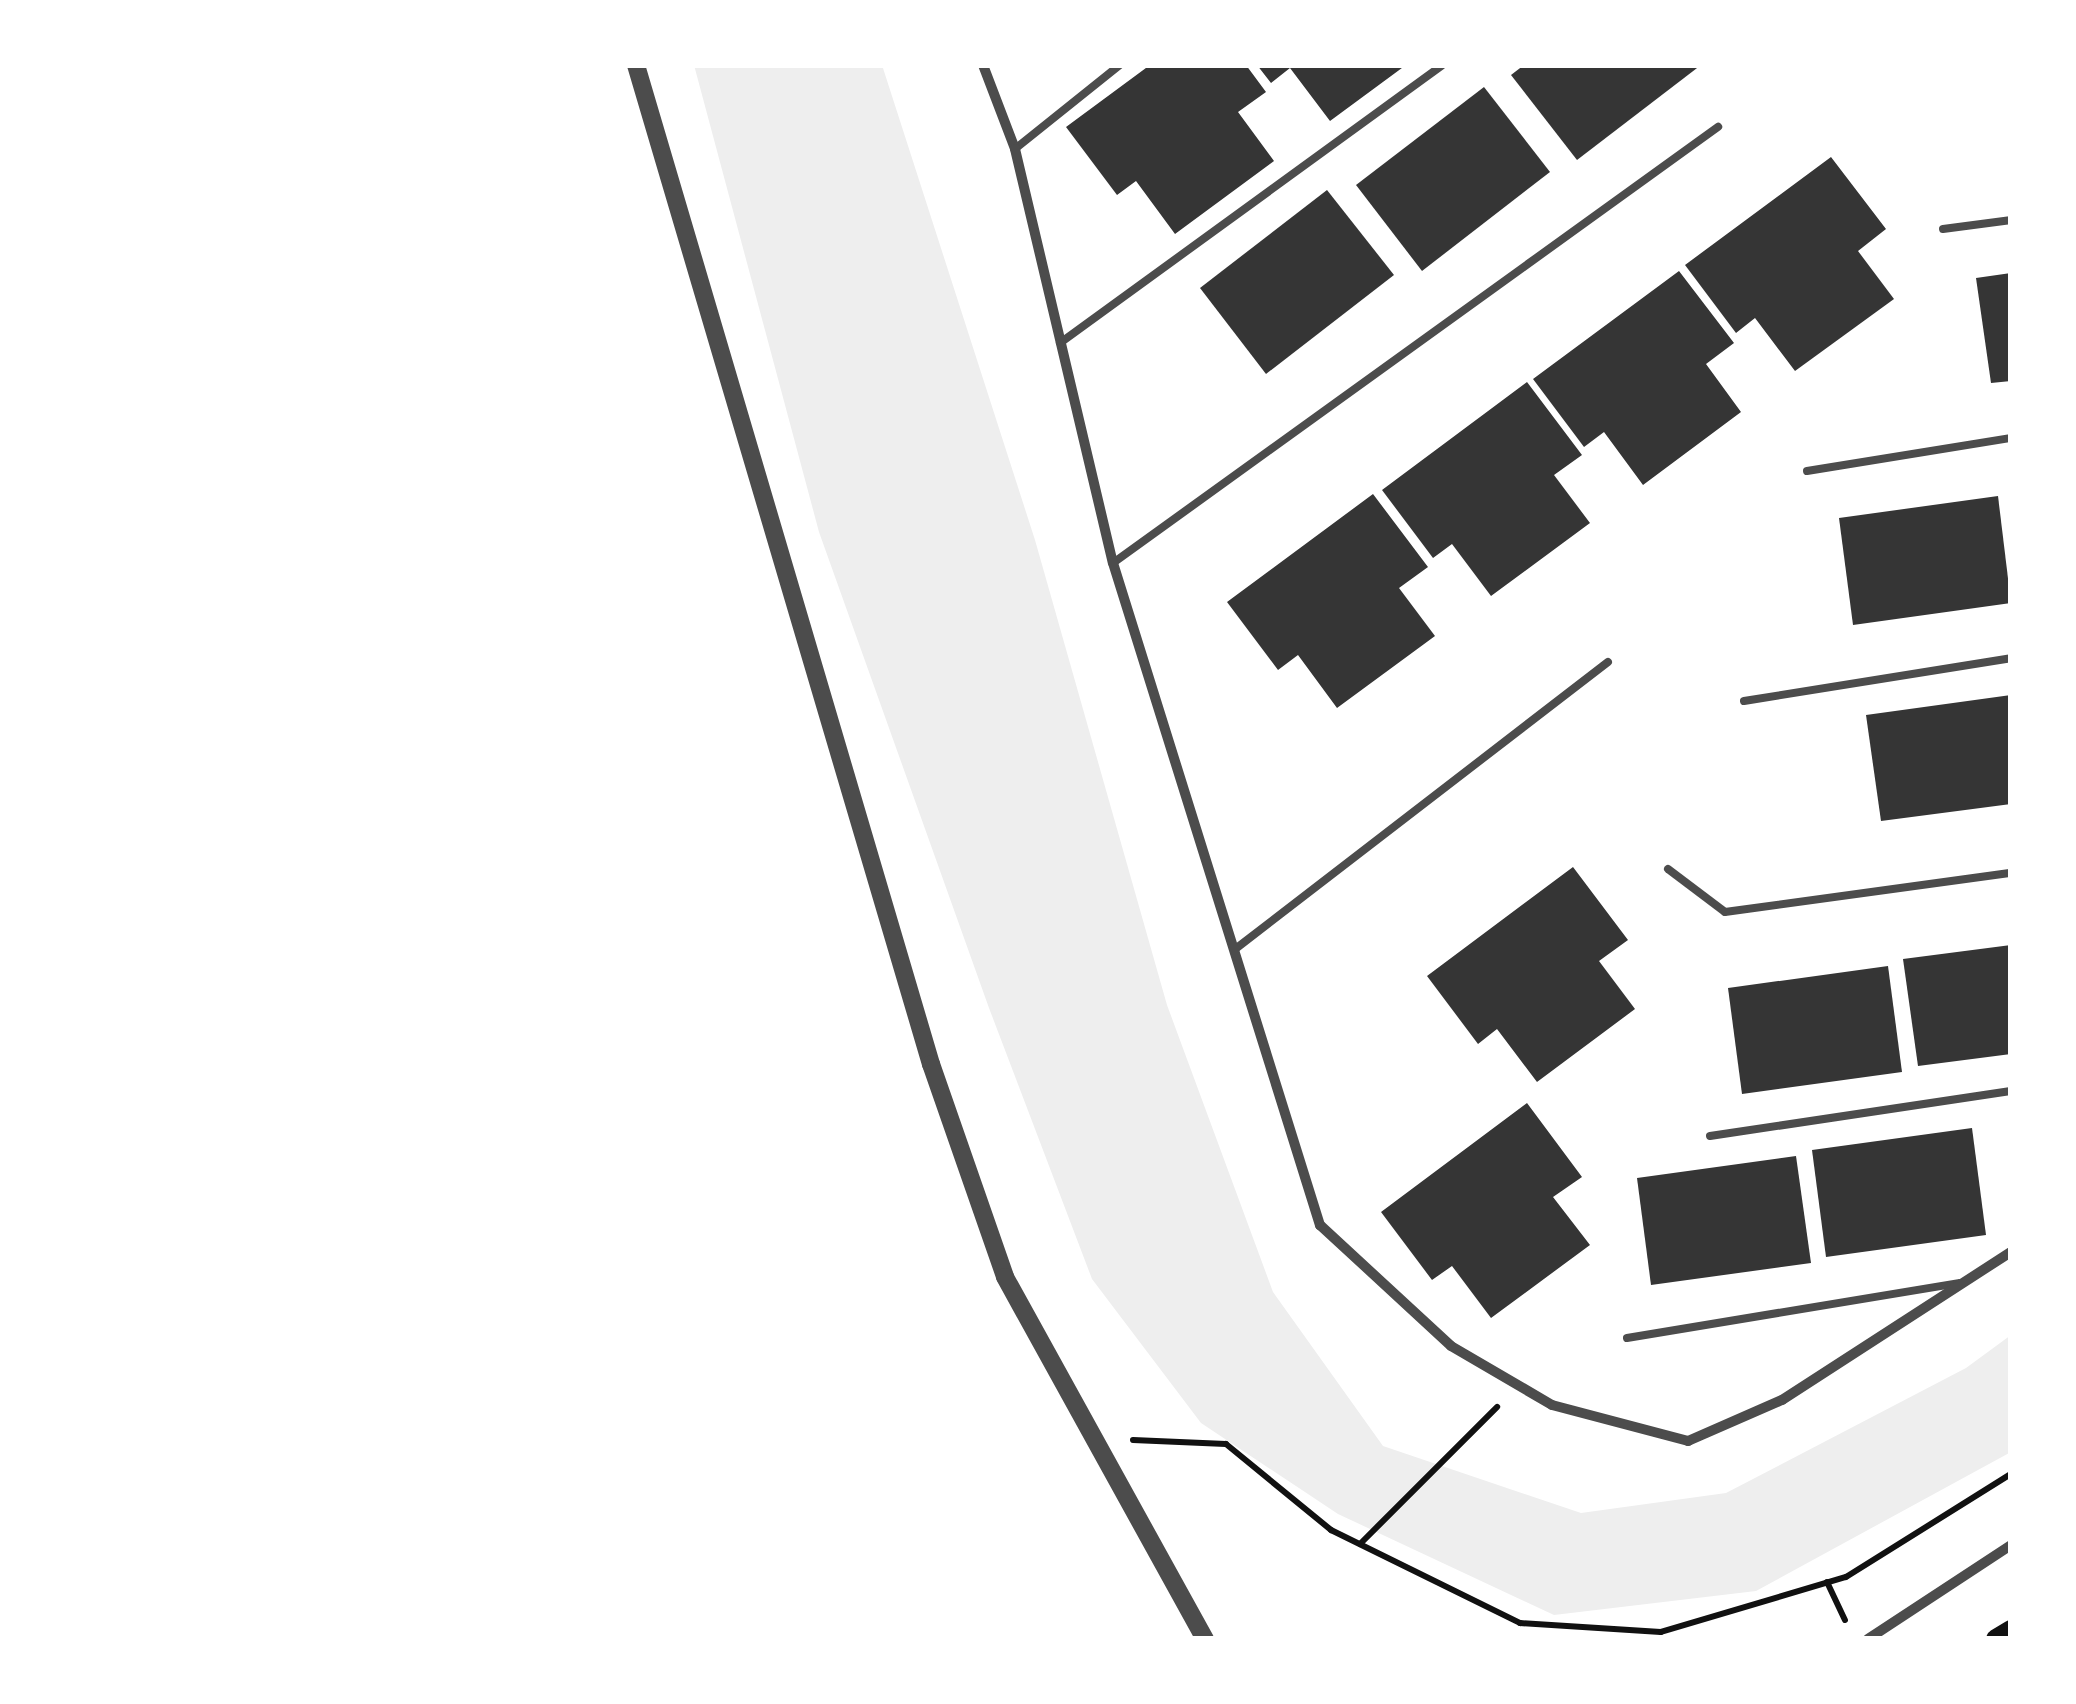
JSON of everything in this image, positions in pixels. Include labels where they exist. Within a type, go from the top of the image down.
[{"type":"main road","points":[[1996,1639],[2011,1630]]},
{"type":"street","points":[[636,65],[931,1064],[1005,1277],[1087,1438],[1205,1639]]},
{"type":"street","points":[[983,65],[1015,148],[1113,563],[1320,1225],[1451,1346],[1552,1404],[1688,1442],[1782,1400],[2011,1252]]},
{"type":"street","points":[[1868,1639],[2011,1545]]},
{"type":"lane","points":[[1015,148],[1120,65]]},
{"type":"lane","points":[[1060,343],[1442,65]]},
{"type":"lane","points":[[1113,563],[1718,127]]},
{"type":"lane","points":[[1942,229],[2011,220]]},
{"type":"lane","points":[[1807,471],[2011,438]]},
{"type":"lane","points":[[1744,701],[2011,658]]},
{"type":"lane","points":[[1234,950],[1608,662]]},
{"type":"lane","points":[[1668,869],[1725,912],[2011,873]]},
{"type":"lane","points":[[1710,1136],[2011,1091]]},
{"type":"lane","points":[[1628,1338],[1965,1282]]},
{"type":"path","points":[[1360,1544],[1518,1385]]},
{"type":"path","points":[[1087,1438],[1226,1444],[1360,1544],[1520,1624],[1661,1632],[1827,1582],[2011,1474]]},
{"type":"path","points":[[1827,1582],[1854,1639]]},
{"type":"shaded area","points":[[694,65],[882,65],[1035,540],[1167,1005],[1273,1292],[1383,1446],[1581,1513],[1726,1493],[1966,1368],[2011,1335],[2011,1452],[1756,1591],[1554,1615],[1338,1514],[1201,1423],[1092,1279],[989,1008],[819,532]]},
{"type":"building","points":[[1150,65],[1246,65],[1266,92],[1238,112],[1274,161],[1175,234],[1136,181],[1117,195],[1066,127]]},
{"type":"building","points":[[1257,65],[1406,65],[1330,121],[1290,68],[1271,83]]},
{"type":"building","points":[[1524,65],[1701,65],[1577,160],[1511,75]]},
{"type":"building","points":[[1484,87],[1550,172],[1422,271],[1356,185]]},
{"type":"building","points":[[1831,157],[1886,229],[1858,251],[1894,299],[1795,371],[1755,318],[1736,333],[1685,265]]},
{"type":"building","points":[[1327,190],[1394,275],[1266,374],[1200,288]]},
{"type":"building","points":[[1679,271],[1734,343],[1706,364],[1741,412],[1643,485],[1604,432],[1584,447],[1533,379]]},
{"type":"building","points":[[2011,273],[2011,381],[1991,383],[1976,278]]},
{"type":"building","points":[[1527,382],[1582,455],[1554,475],[1590,523],[1491,596],[1452,544],[1433,558],[1382,490]]},
{"type":"building","points":[[1373,494],[1428,567],[1399,588],[1435,636],[1337,708],[1298,655],[1278,670],[1227,602]]},
{"type":"building","points":[[1998,496],[2011,603],[1853,625],[1839,518]]},
{"type":"building","points":[[2011,695],[2011,804],[1881,821],[1866,715]]},
{"type":"building","points":[[1573,867],[1628,940],[1599,961],[1635,1009],[1537,1082],[1497,1029],[1478,1044],[1427,976]]},
{"type":"building","points":[[2011,945],[2011,1054],[1918,1066],[1903,959]]},
{"type":"building","points":[[1888,966],[1902,1072],[1742,1094],[1728,988]]},
{"type":"building","points":[[1527,1103],[1582,1177],[1553,1197],[1590,1245],[1491,1318],[1452,1266],[1432,1280],[1381,1212]]},
{"type":"building","points":[[1972,1128],[1986,1235],[1826,1257],[1812,1150]]},
{"type":"building","points":[[1796,1156],[1811,1263],[1651,1285],[1637,1178]]}]
